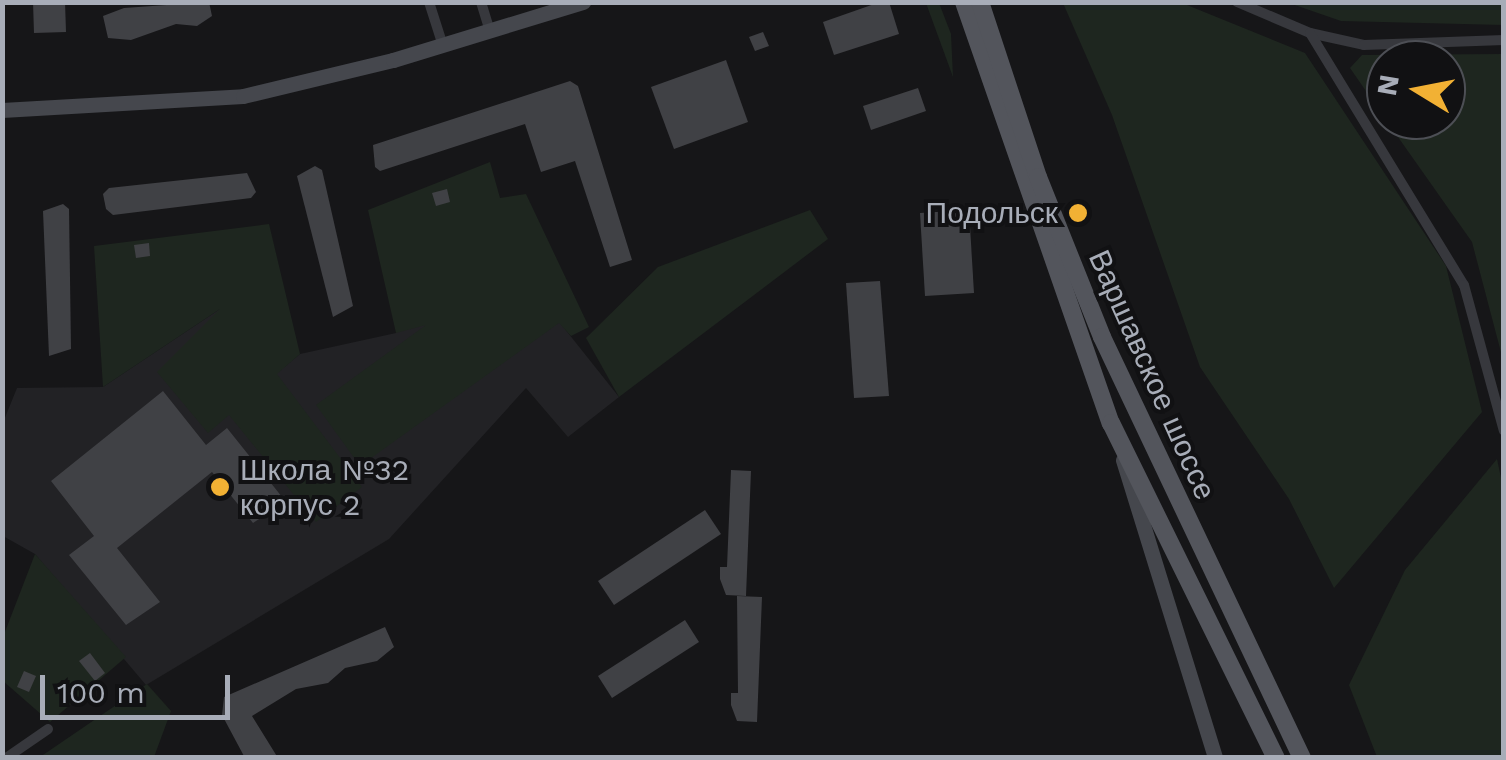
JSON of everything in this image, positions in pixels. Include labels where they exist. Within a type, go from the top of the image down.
[{"type":"main road","points":[[2,110],[243,96],[443,46],[583,2]]},
{"type":"main road","name":"Варшавское шоссе","points":[[964,2],[1111,423],[1276,758]]},
{"type":"main road","name":"Варшавское шоссе","points":[[980,2],[1038,177],[1102,337],[1302,758]]},
{"type":"main road","points":[[1111,423],[1215,758]]},
{"type":"street","points":[[429,2],[443,46]]},
{"type":"street","points":[[481,2],[490,32]]},
{"type":"street","points":[[1237,2],[1310,33],[1364,45],[1504,40]]},
{"type":"street","points":[[1310,33],[1464,285],[1504,431]]},
{"type":"street","points":[[6,758],[48,729]]},
{"type":"shaded area","points":[[926,3],[939,3],[951,34],[953,77]]},
{"type":"shaded area","points":[[1063,3],[1182,3],[1305,53],[1446,266],[1482,412],[1334,588],[1289,499],[1200,367],[1112,115]]},
{"type":"shaded area","points":[[1289,3],[1503,3],[1503,25],[1341,21]]},
{"type":"shaded area","points":[[1466,54],[1504,54],[1503,360],[1472,242],[1400,140],[1466,140]]},
{"type":"shaded area","points":[[1366,55],[1366,91],[1350,68]]},
{"type":"shaded area","points":[[490,162],[500,198],[526,194],[589,327],[571,336],[559,323],[360,466],[316,405],[426,325],[396,333],[368,210]]},
{"type":"shaded area","points":[[810,210],[828,239],[619,397],[586,338],[658,267]]},
{"type":"shaded area","points":[[269,224],[300,354],[277,374],[362,487],[316,522],[229,415],[208,433],[157,372],[220,309],[103,387],[94,246]]},
{"type":"shaded area","name":"Школа №32 корпус 2","points":[[483,226],[619,397],[568,437],[526,388],[389,539],[146,685],[35,554],[3,536],[2,425],[17,388],[103,387],[226,305],[277,373],[300,354],[396,333]]},
{"type":"shaded area","points":[[1497,459],[1504,492],[1503,757],[1377,757],[1349,685],[1405,570]]},
{"type":"shaded area","points":[[35,554],[126,657],[50,722],[3,681],[3,637]]},
{"type":"shaded area","points":[[147,684],[171,711],[154,757],[40,757]]},
{"type":"building","points":[[33,2],[65,2],[66,32],[34,33]]},
{"type":"building","points":[[209,2],[212,16],[197,26],[176,24],[131,40],[108,38],[103,16],[124,8]]},
{"type":"building","points":[[889,2],[899,34],[834,55],[823,22]]},
{"type":"building","points":[[763,32],[769,46],[755,51],[749,37]]},
{"type":"building","points":[[726,60],[748,122],[674,149],[651,87]]},
{"type":"building","points":[[570,81],[578,86],[632,260],[610,267],[575,161],[541,172],[525,124],[380,171],[375,167],[373,145]]},
{"type":"building","points":[[918,88],[926,111],[871,130],[863,106]]},
{"type":"building","points":[[315,166],[322,170],[353,306],[333,317],[297,176]]},
{"type":"building","points":[[247,173],[256,192],[251,198],[113,215],[106,209],[103,194],[109,188]]},
{"type":"building","points":[[447,189],[450,202],[436,206],[432,193]]},
{"type":"building","points":[[63,204],[69,209],[71,349],[49,356],[43,211]]},
{"type":"building","points":[[969,210],[974,293],[925,296],[920,213]]},
{"type":"building","points":[[149,243],[150,256],[136,258],[134,245]]},
{"type":"building","points":[[880,281],[889,396],[854,398],[846,283]]},
{"type":"building","name":"Школа №32 корпус 2","points":[[163,391],[206,445],[227,428],[286,502],[253,523],[212,472],[117,548],[160,602],[126,625],[69,555],[94,536],[51,481]]},
{"type":"building","points":[[731,470],[751,471],[746,596],[726,595],[720,579],[720,567],[727,567]]},
{"type":"building","points":[[705,510],[721,534],[614,605],[598,581]]},
{"type":"building","points":[[737,596],[762,597],[757,722],[737,721],[731,705],[731,693],[738,693]]},
{"type":"building","points":[[685,620],[699,642],[612,698],[598,676]]},
{"type":"building","points":[[385,627],[394,647],[377,661],[345,668],[328,683],[296,689],[252,716],[278,758],[245,758],[222,715],[224,697]]},
{"type":"building","points":[[90,653],[105,673],[95,681],[79,661]]},
{"type":"building","points":[[24,671],[36,676],[29,692],[17,687]]},
{"type":"place","name":"Подольск","points":[[1078,213]]},
{"type":"place","name":"Школа №32 корпус 2","points":[[220,487]]}]
